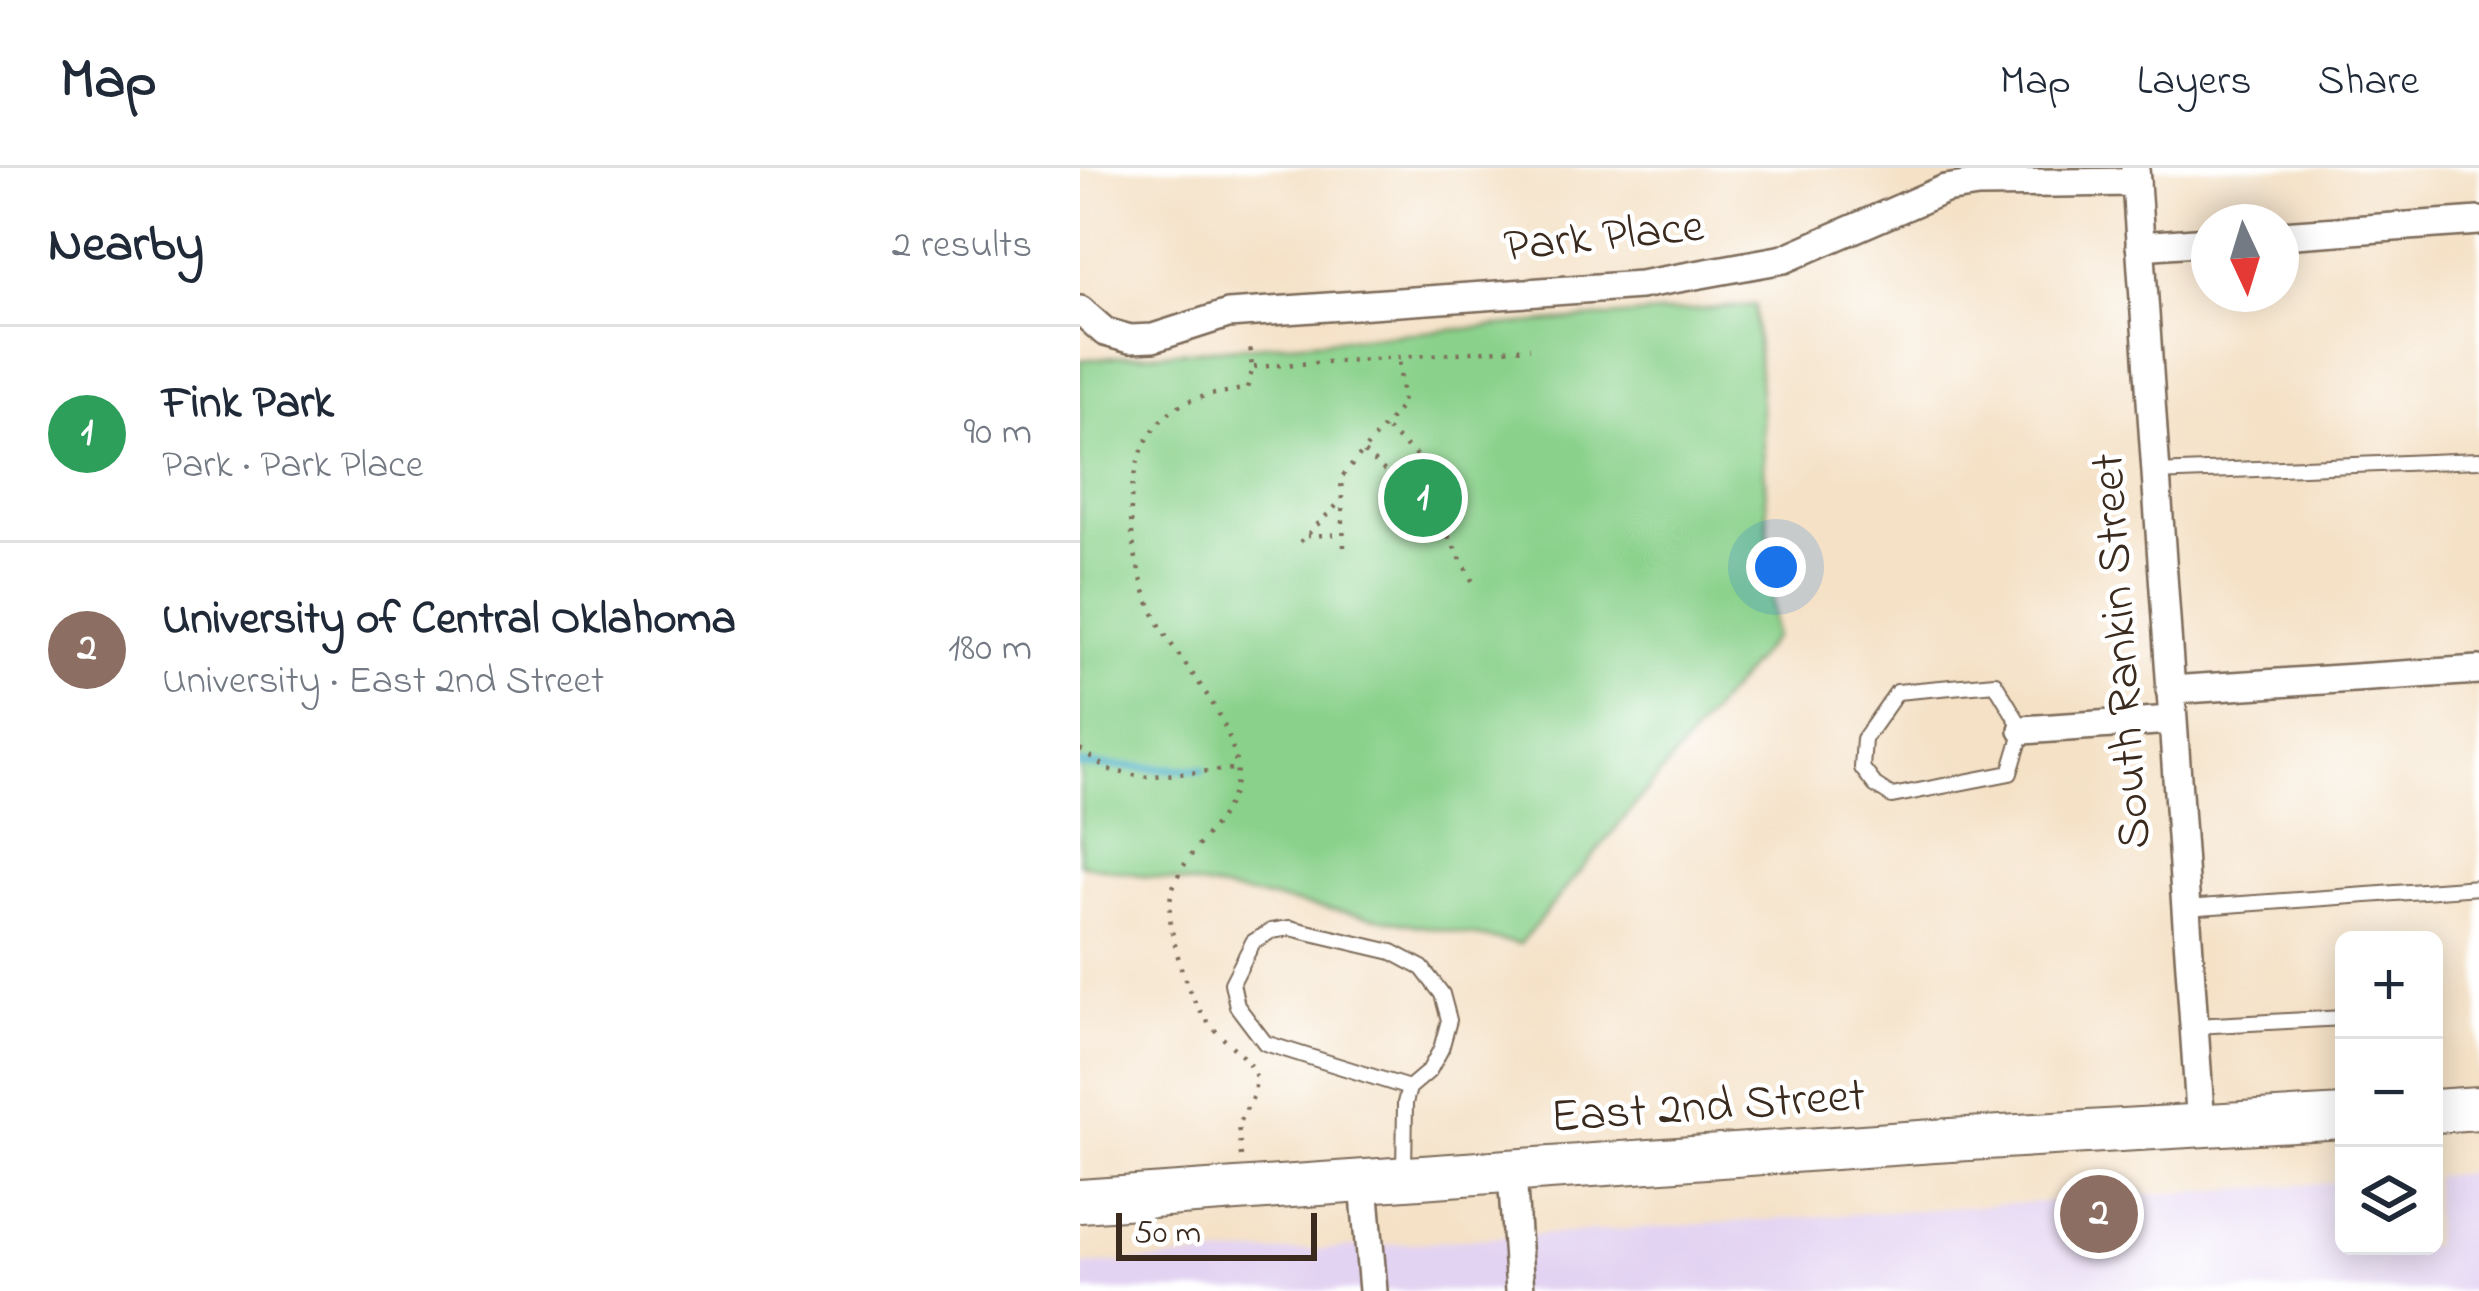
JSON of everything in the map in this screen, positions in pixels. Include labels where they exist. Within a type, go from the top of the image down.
[{"type":"main road","points":[[2443,1110],[2479,1108]]},
{"type":"main road","name":"East 2nd Street","points":[[1080,1202],[2335,1118]]},
{"type":"street","name":"South Rankin Street","points":[[2135,175],[2201,1127]]},
{"type":"street","name":"Park Place","points":[[1080,310],[1105,332],[1130,339],[1153,338],[1228,314],[1659,282],[1784,260],[1945,189],[2135,175]]},
{"type":"street","points":[[2299,235],[2479,221]]},
{"type":"street","points":[[2140,246],[2191,242]]},
{"type":"street","points":[[2170,691],[2479,670]]},
{"type":"street","points":[[2023,730],[2172,720]]},
{"type":"street","points":[[1512,1174],[1520,1291]]},
{"type":"street","points":[[1373,1291],[1384,1182]]},
{"type":"lane","points":[[2155,472],[2479,460]]},
{"type":"lane","points":[[1995,683],[2023,730],[2010,773],[1892,796],[1862,768],[1864,740],[1898,692],[1995,683]]},
{"type":"lane","points":[[2186,908],[2479,887]]},
{"type":"lane","points":[[1384,1182],[1409,1088],[1429,1071],[1441,1049],[1449,1020],[1442,994],[1422,968],[1392,952],[1290,928],[1271,931],[1253,942],[1232,983],[1237,1006],[1265,1042],[1409,1088]]},
{"type":"lane","points":[[2194,1026],[2335,1018]]},
{"type":"path","points":[[1245,1192],[1238,1124],[1254,1095],[1256,1077],[1193,1000],[1170,916],[1172,890],[1198,842],[1225,810],[1237,769],[1225,726],[1167,638],[1145,591],[1133,544],[1133,490],[1137,465],[1151,433],[1167,415],[1182,404],[1247,388],[1252,367],[1249,312]]},
{"type":"path","points":[[1252,367],[1530,348]]},
{"type":"path","points":[[1344,547],[1341,478],[1402,404],[1399,357]]},
{"type":"path","points":[[1384,427],[1420,460],[1420,483],[1475,586]]},
{"type":"path","points":[[1363,452],[1399,483],[1420,483]]},
{"type":"path","points":[[1341,500],[1302,539],[1343,534]]},
{"type":"path","points":[[1080,749],[1109,770],[1143,777],[1237,769]]},
{"type":"shaded area","points":[[2479,1173],[2479,1291],[1080,1291],[1080,1265],[2335,1183],[2335,1255],[2443,1255],[2443,1175]]},
{"type":"green space","points":[[1755,305],[1774,637],[1520,944],[1080,864],[1080,360]]},
{"type":"waterway","points":[[1080,765],[1202,770]]},
{"type":"place","name":"Fink Park","points":[[1423,498]]},
{"type":"place","name":"University of Central Oklahoma","points":[[2099,1214]]}]
